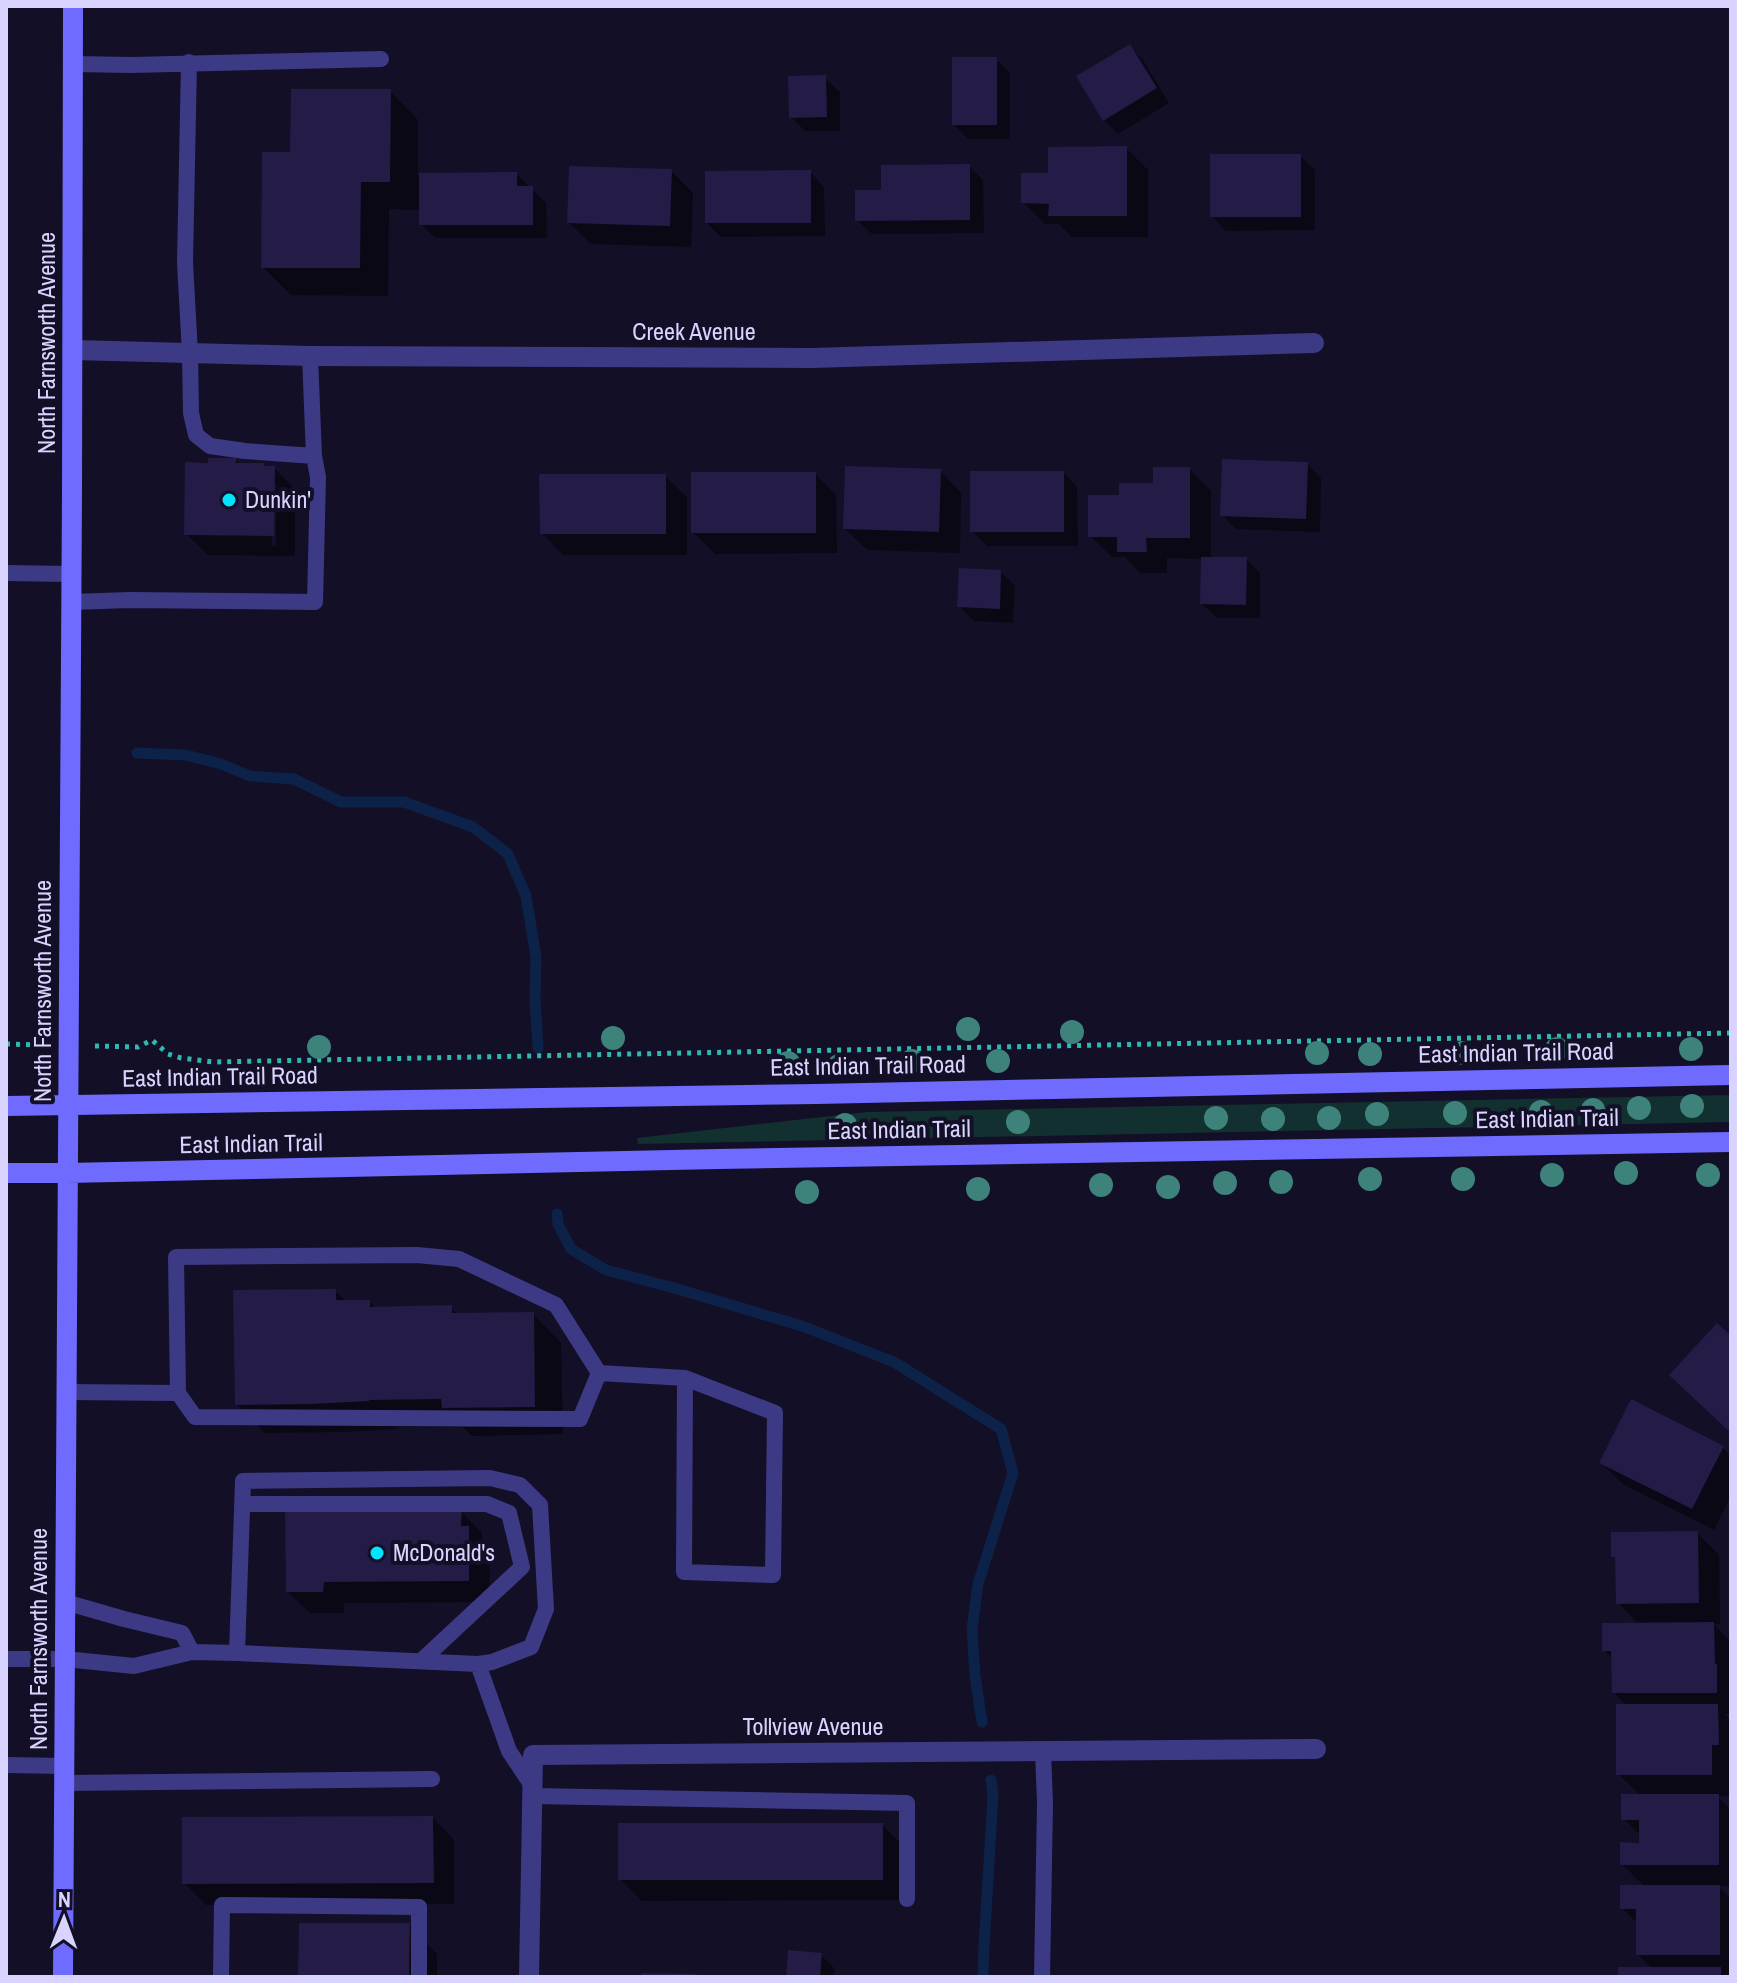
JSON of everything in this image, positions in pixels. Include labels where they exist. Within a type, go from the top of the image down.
[{"type":"main road","name":"North Farnsworth Avenue","points":[[63,1977],[73,6]]},
{"type":"main road","name":"East Indian Trail Road","points":[[6,1106],[1731,1075]]},
{"type":"main road","name":"East Indian Trail","points":[[67,1173],[1731,1142]]},
{"type":"main road","points":[[6,1173],[67,1173]]},
{"type":"street","name":"Creek Avenue","points":[[73,350],[310,356],[812,358],[1314,343]]},
{"type":"street","name":"Tollview Avenue","points":[[529,1977],[533,1755],[1316,1749]]},
{"type":"lane","points":[[73,64],[381,59]]},
{"type":"lane","points":[[189,62],[185,263],[191,413],[196,435],[210,446],[314,456]]},
{"type":"lane","points":[[71,602],[315,602],[318,477],[314,456],[310,356]]},
{"type":"lane","points":[[6,573],[71,574]]},
{"type":"lane","points":[[417,1255],[459,1259],[556,1305],[599,1373],[580,1419],[195,1417],[178,1393],[176,1257],[417,1255]]},
{"type":"lane","points":[[599,1373],[685,1378],[775,1413],[773,1575],[684,1572],[685,1378]]},
{"type":"lane","points":[[66,1392],[178,1393]]},
{"type":"lane","points":[[6,1659],[65,1659],[134,1666],[192,1652],[478,1664],[492,1662],[531,1647],[546,1609],[540,1505],[520,1485],[490,1478],[243,1481],[237,1653]]},
{"type":"lane","points":[[243,1504],[487,1504],[509,1513],[522,1567],[421,1661]]},
{"type":"lane","points":[[65,1602],[182,1633],[192,1652]]},
{"type":"lane","points":[[478,1664],[509,1751],[533,1792],[907,1803],[907,1899]]},
{"type":"lane","points":[[1042,1977],[1043,1751]]},
{"type":"lane","points":[[6,1765],[64,1774],[432,1779]]},
{"type":"lane","points":[[221,1977],[222,1905],[419,1907],[419,1977]]},
{"type":"path","points":[[138,1047],[152,1040],[168,1054],[214,1062],[1731,1033]]},
{"type":"green space","points":[[1731,1095],[1731,1122],[638,1144],[637,1138],[866,1112]]},
{"type":"building","points":[[1130,44],[1157,88],[1103,121],[1076,76]]},
{"type":"building","points":[[952,57],[997,57],[997,125],[952,125]]},
{"type":"building","points":[[826,75],[827,117],[789,118],[788,76]]},
{"type":"building","points":[[291,89],[391,89],[390,182],[361,182],[360,268],[261,268],[262,152],[290,152]]},
{"type":"building","points":[[1127,146],[1127,216],[1048,216],[1049,204],[1021,203],[1021,173],[1048,173],[1048,147]]},
{"type":"building","points":[[1210,154],[1301,154],[1301,217],[1210,217]]},
{"type":"building","points":[[970,164],[970,220],[855,221],[855,190],[881,190],[881,165]]},
{"type":"building","points":[[569,166],[672,169],[670,226],[567,223]]},
{"type":"building","points":[[811,170],[811,223],[705,223],[705,171]]},
{"type":"building","points":[[517,172],[517,186],[533,186],[533,225],[419,225],[419,173]]},
{"type":"building","name":"Dunkin'","points":[[208,458],[236,458],[236,463],[275,466],[274,536],[184,535],[185,462],[208,463]]},
{"type":"building","points":[[1222,459],[1308,462],[1306,519],[1220,516]]},
{"type":"building","points":[[845,466],[941,469],[939,532],[843,529]]},
{"type":"building","points":[[1153,467],[1190,467],[1190,538],[1146,538],[1147,552],[1117,552],[1117,537],[1088,537],[1088,495],[1119,495],[1119,483],[1153,483]]},
{"type":"building","points":[[970,471],[1064,471],[1064,532],[970,532]]},
{"type":"building","points":[[691,472],[816,472],[816,533],[691,533]]},
{"type":"building","points":[[539,474],[666,474],[666,534],[540,534]]},
{"type":"building","points":[[1201,557],[1247,557],[1246,605],[1200,604]]},
{"type":"building","points":[[959,568],[1001,570],[1000,609],[957,607]]},
{"type":"building","points":[[336,1289],[336,1300],[370,1300],[370,1307],[452,1305],[452,1313],[534,1312],[535,1407],[442,1408],[441,1399],[235,1405],[233,1290]]},
{"type":"building","points":[[1717,1323],[1731,1336],[1731,1433],[1669,1375]]},
{"type":"building","points":[[1631,1399],[1724,1446],[1692,1509],[1599,1463]]},
{"type":"building","name":"McDonald's","points":[[462,1509],[461,1526],[469,1526],[469,1581],[324,1582],[323,1592],[286,1592],[285,1511]]},
{"type":"building","points":[[1698,1531],[1699,1603],[1616,1604],[1611,1532]]},
{"type":"building","points":[[1714,1622],[1717,1693],[1612,1693],[1611,1651],[1602,1651],[1602,1623]]},
{"type":"building","points":[[1616,1704],[1718,1704],[1719,1745],[1712,1745],[1712,1775],[1616,1775]]},
{"type":"building","points":[[1621,1794],[1719,1794],[1719,1865],[1620,1865],[1620,1842],[1639,1843],[1639,1820],[1621,1820]]},
{"type":"building","points":[[433,1816],[434,1883],[182,1884],[182,1817]]},
{"type":"building","points":[[618,1823],[883,1823],[883,1880],[618,1880]]},
{"type":"building","points":[[1620,1885],[1720,1885],[1720,1955],[1636,1955],[1636,1909],[1620,1909]]},
{"type":"building","points":[[299,1923],[410,1923],[409,1977],[298,1977]]},
{"type":"building","points":[[788,1950],[822,1953],[820,1977],[786,1977]]},
{"type":"building","points":[[1618,1967],[1721,1967],[1721,1977],[1618,1977]]},
{"type":"building","points":[[641,1973],[697,1974],[697,1977],[641,1977]]},
{"type":"waterway","points":[[137,753],[186,755],[250,776],[294,779],[341,802],[404,802],[473,827],[508,854],[526,896],[536,957],[538,1048]]},
{"type":"waterway","points":[[557,1214],[558,1224],[571,1249],[606,1270],[802,1326],[894,1362],[1001,1429],[1013,1473],[978,1584],[972,1629],[982,1722]]},
{"type":"waterway","points":[[983,1977],[993,1795],[991,1780]]},
{"type":"place","name":"Dunkin'","points":[[229,500]]},
{"type":"place","name":"McDonald's","points":[[377,1553]]}]
